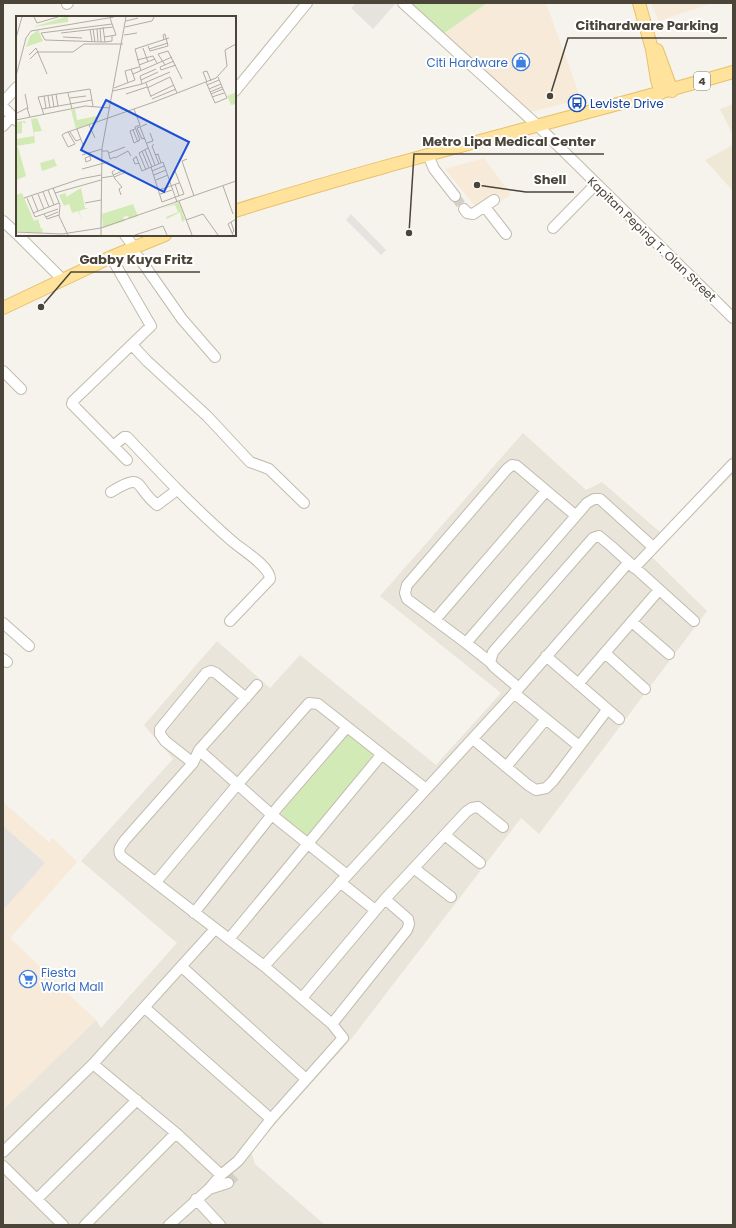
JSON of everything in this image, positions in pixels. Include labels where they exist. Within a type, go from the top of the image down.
[{"type":"main road","points":[[639,3],[652,49],[657,80],[666,92]]},
{"type":"main road","points":[[644,3],[658,51],[666,92]]},
{"type":"main road","name":"4","points":[[236,211],[309,188],[537,125],[666,92],[733,72]]},
{"type":"main road","points":[[3,308],[132,248],[151,237]]},
{"type":"street","points":[[236,90],[307,3]]},
{"type":"street","name":"Kapitan Peping T. Olan Street","points":[[403,3],[537,125],[596,185],[733,318]]},
{"type":"street","points":[[3,102],[16,88]]},
{"type":"street","points":[[3,107],[15,118],[3,126]]},
{"type":"street","points":[[428,155],[434,169],[455,196]]},
{"type":"street","points":[[553,228],[596,185]]},
{"type":"street","points":[[464,209],[467,213],[473,214],[494,200]]},
{"type":"street","points":[[485,206],[506,234]]},
{"type":"street","points":[[3,221],[16,234]]},
{"type":"street","points":[[18,236],[63,280]]},
{"type":"street","points":[[126,236],[132,248],[182,319],[215,357]]},
{"type":"street","points":[[111,258],[151,326],[133,346],[73,401],[72,404],[127,460]]},
{"type":"street","points":[[133,346],[147,361],[207,416],[250,462],[269,469],[304,503]]},
{"type":"street","points":[[3,371],[22,389]]},
{"type":"street","points":[[113,446],[124,437],[127,437],[176,490],[233,542],[267,570],[270,575],[270,579],[230,622]]},
{"type":"street","points":[[264,966],[473,739],[546,656],[631,565],[653,547],[733,464]]},
{"type":"street","points":[[575,515],[517,466],[512,465],[407,585],[405,593],[407,599],[490,662],[546,719],[579,746]]},
{"type":"street","points":[[111,492],[132,481],[140,485],[157,505],[176,490]]},
{"type":"street","points":[[435,620],[546,492]]},
{"type":"street","points":[[466,643],[587,502],[594,499],[600,499],[653,547]]},
{"type":"street","points":[[490,662],[493,652],[499,644],[593,538],[599,536],[694,621]]},
{"type":"street","points":[[578,684],[659,590]]},
{"type":"street","points":[[632,622],[669,654]]},
{"type":"street","points":[[3,623],[29,646]]},
{"type":"street","points":[[605,653],[645,689]]},
{"type":"street","points":[[546,656],[619,719]]},
{"type":"street","points":[[193,762],[165,741],[160,734],[160,729],[206,673],[212,671],[216,673],[246,698]]},
{"type":"street","points":[[169,1225],[221,1175],[238,1161],[271,1119],[343,1038],[332,1024],[264,966],[121,856],[119,852],[120,847],[193,762],[199,750],[257,685]]},
{"type":"street","points":[[156,882],[237,785],[309,703],[318,704],[426,789]]},
{"type":"street","points":[[473,739],[536,790],[546,788],[607,710]]},
{"type":"street","points":[[506,767],[546,719]]},
{"type":"street","points":[[194,913],[272,815],[347,727]]},
{"type":"street","points":[[199,750],[272,815],[309,844],[375,910]]},
{"type":"street","points":[[229,939],[382,754]]},
{"type":"street","points":[[302,998],[375,910],[446,836],[466,812],[472,808],[478,807],[503,827]]},
{"type":"street","points":[[446,836],[480,863]]},
{"type":"street","points":[[415,869],[452,898]]},
{"type":"street","points":[[332,1024],[406,930],[408,919],[385,899]]},
{"type":"street","points":[[3,1152],[93,1064],[215,929]]},
{"type":"street","points":[[182,967],[306,1079]]},
{"type":"street","points":[[144,1008],[271,1119]]},
{"type":"street","points":[[93,1064],[137,1100],[221,1175]]},
{"type":"street","points":[[36,1199],[137,1100]]},
{"type":"street","points":[[85,1225],[176,1134]]},
{"type":"street","points":[[235,1176],[238,1161]]},
{"type":"street","points":[[3,1166],[63,1225]]},
{"type":"street","points":[[209,1188],[228,1184]]},
{"type":"street","points":[[196,1199],[220,1225]]},
{"type":"shaded area","points":[[356,3],[396,3],[373,29],[351,8]]},
{"type":"shaded area","name":"Citi Hardware","points":[[487,3],[546,3],[581,99],[531,112],[443,34]]},
{"type":"shaded area","points":[[651,3],[712,3],[659,21]]},
{"type":"shaded area","points":[[733,104],[733,135],[720,109]]},
{"type":"shaded area","points":[[733,145],[733,191],[705,160]]},
{"type":"shaded area","points":[[484,158],[511,194],[482,215],[445,169]]},
{"type":"shaded area","points":[[351,214],[386,250],[381,255],[346,220]]},
{"type":"shaded area","points":[[523,433],[586,490],[602,482],[660,532],[733,455],[733,474],[652,557],[707,611],[539,834],[521,818],[352,1038],[251,1151],[255,1164],[325,1225],[3,1225],[3,1110],[96,1020],[101,1028],[177,943],[81,861],[173,759],[144,725],[217,641],[270,688],[300,655],[436,765],[501,693],[380,596]]},
{"type":"shaded area","name":"Fiesta World Mall","points":[[3,802],[49,842],[53,838],[77,862],[10,938],[96,1020],[3,1110]]},
{"type":"shaded area","points":[[3,826],[45,863],[3,910]]},
{"type":"green space","points":[[410,3],[487,3],[443,34]]},
{"type":"green space","points":[[348,735],[352,736],[373,753],[373,760],[309,834],[304,835],[282,815],[283,811]]},
{"type":"tunnel","points":[[455,196],[464,209]]},
{"type":"tunnel","points":[[228,1183],[235,1176]]},
{"type":"place","name":"Citi Hardware","points":[[521,62]]},
{"type":"place","name":"Citihardware Parking","points":[[550,96]]},
{"type":"place","name":"Leviste Drive","points":[[577,103]]},
{"type":"place","name":"Shell","points":[[477,185]]},
{"type":"place","name":"Metro Lipa Medical Center","points":[[409,233]]},
{"type":"place","name":"Gabby Kuya Fritz","points":[[41,307]]},
{"type":"place","name":"Fiesta World Mall","points":[[28,979]]}]
